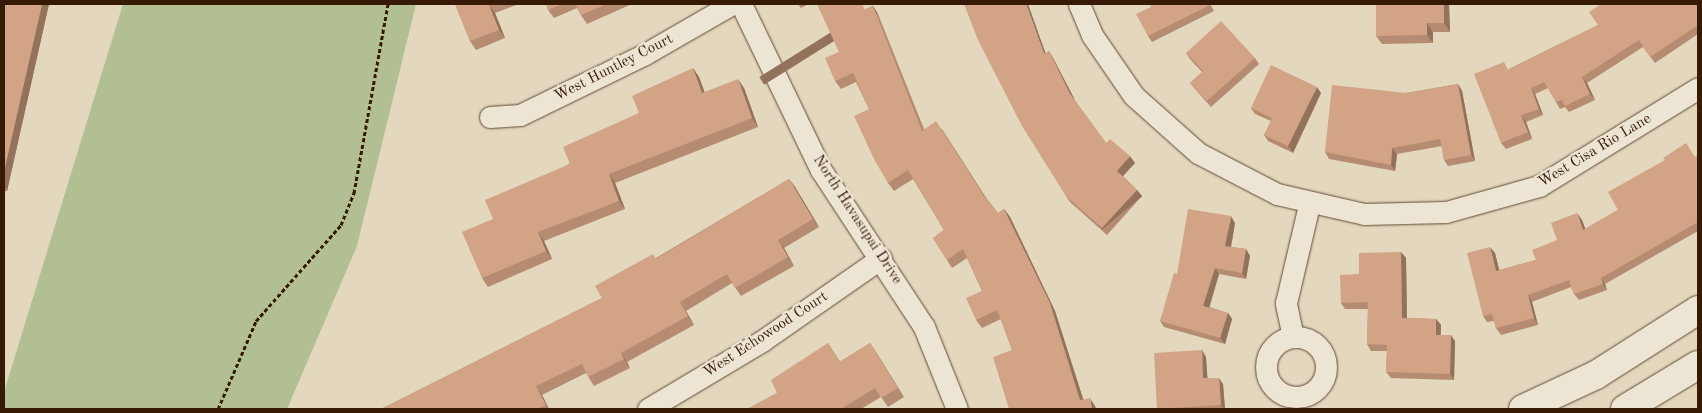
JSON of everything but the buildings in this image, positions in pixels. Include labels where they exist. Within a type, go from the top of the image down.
[{"type":"street","name":"West Huntley Court","points":[[490,117],[520,115],[646,54],[732,4]]},
{"type":"street","name":"North Havasupai Drive","points":[[741,4],[821,170],[881,258],[924,327],[958,409]]},
{"type":"street","name":"West Cisa Rio Lane","points":[[1079,4],[1113,67],[1166,129],[1237,177],[1309,205],[1401,216],[1494,201],[1570,169],[1698,88]]},
{"type":"street","points":[[1293,337],[1286,303],[1309,205]]},
{"type":"street","name":"West Echowood Court","points":[[648,409],[762,341],[881,258]]},
{"type":"street","points":[[1523,409],[1596,375],[1698,310]]},
{"type":"street","points":[[1624,409],[1698,365]]},
{"type":"path","points":[[218,409],[256,321],[341,225],[354,193],[388,4]]},
{"type":"green space","points":[[123,4],[416,4],[357,246],[287,409],[4,409],[4,392]]}]
